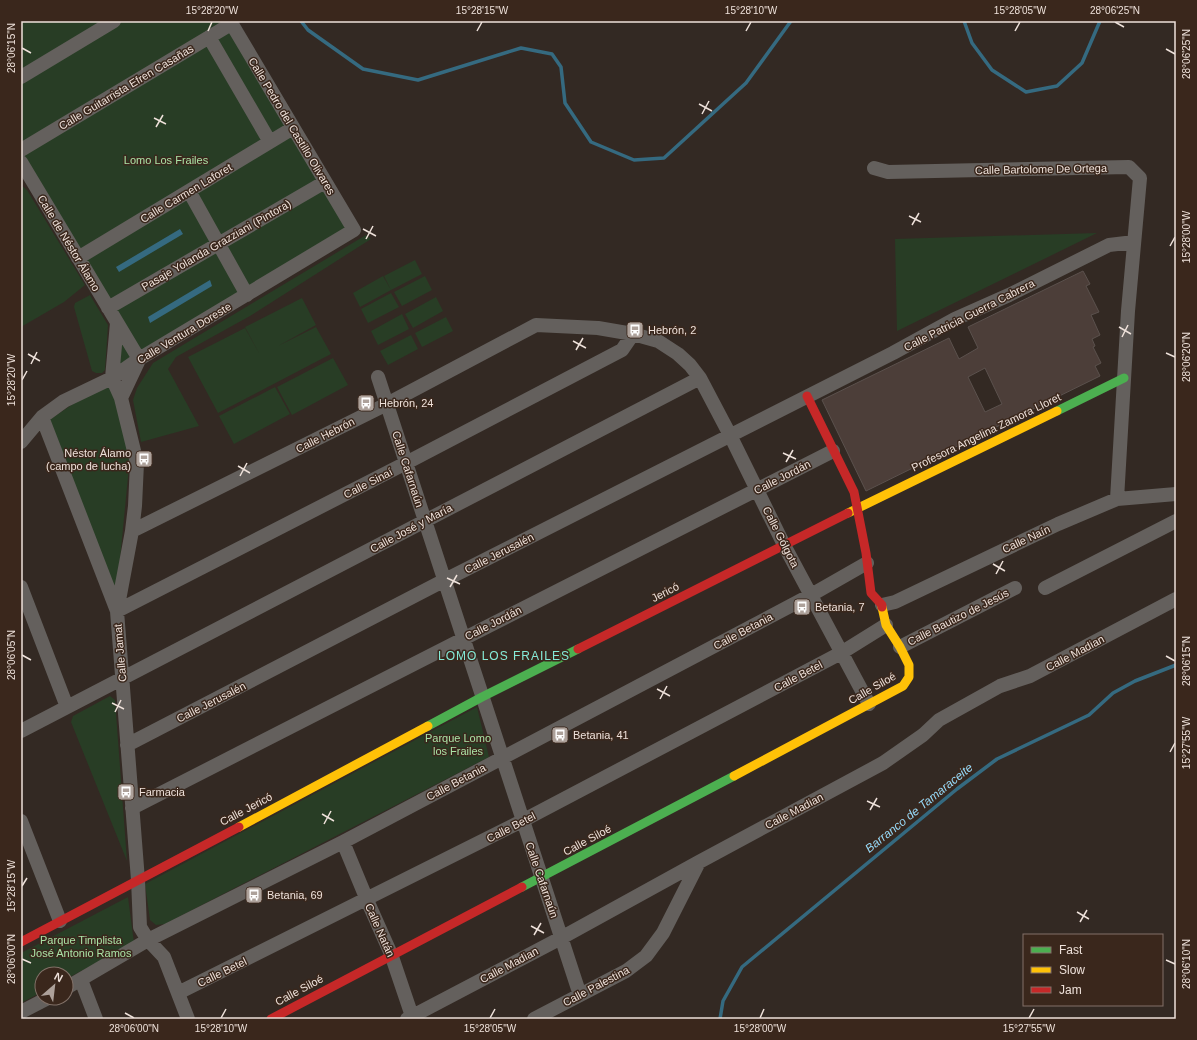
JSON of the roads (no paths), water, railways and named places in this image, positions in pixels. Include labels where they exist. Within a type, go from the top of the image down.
[{"type":"street","points":[[21,77],[114,21]]},
{"type":"street","name":"Calle Guitarrista Efren Casañas","points":[[21,150],[209,38],[230,22]]},
{"type":"street","name":"Calle Pedro del Castillo Olivares","points":[[230,22],[354,230]]},
{"type":"street","points":[[209,38],[270,142]]},
{"type":"street","name":"Calle Carmen Laforet","points":[[78,258],[293,128]]},
{"type":"street","name":"Calle de Néstor Álamo","points":[[21,162],[139,359]]},
{"type":"street","name":"Calle Bartolome De Ortega","points":[[874,168],[888,172],[1129,167],[1140,178],[1134,242]]},
{"type":"street","name":"Pasaje Yolanda Grazziani (Pintora)","points":[[108,308],[325,182]]},
{"type":"street","points":[[189,191],[247,295]]},
{"type":"street","name":"Calle Ventura Doreste","points":[[21,442],[42,417],[64,401],[112,378],[139,359],[354,230]]},
{"type":"street","points":[[1117,499],[1128,311],[1134,242]]},
{"type":"street","name":"Calle Patricia Guerra Cabrera","points":[[807,396],[893,353],[955,319],[1009,295],[1109,245],[1134,242]]},
{"type":"street","points":[[112,378],[117,323]]},
{"type":"street","name":"Calle Hebrón","points":[[132,532],[387,404],[536,324],[598,328],[633,334]]},
{"type":"street","name":"Calle Gólgota","points":[[633,334],[658,341],[678,354],[690,365],[700,378],[784,545],[869,704]]},
{"type":"street","name":"Calle Sinaí","points":[[117,612],[406,464],[622,350],[633,334]]},
{"type":"street","points":[[121,398],[139,359]]},
{"type":"street","name":"Calle Cafarnaún","points":[[378,376],[580,995]]},
{"type":"street","name":"Calle Jamat","points":[[112,378],[121,398],[137,463],[132,532],[117,612],[138,880],[140,927],[148,940],[164,957],[188,1019]]},
{"type":"street","name":"Calle José y María","points":[[21,731],[700,378]]},
{"type":"street","name":"Profesora Angelina Zamora Lloret","points":[[858,508],[1124,378]]},
{"type":"street","points":[[807,396],[832,451],[854,492],[858,508],[871,593],[882,605],[886,625],[900,647]]},
{"type":"street","name":"Calle Jerusalén","points":[[127,745],[445,580],[807,396]]},
{"type":"street","points":[[42,417],[117,612]]},
{"type":"street","name":"Calle Jordán","points":[[132,808],[832,451]]},
{"type":"street","name":"Calle Naín","points":[[882,605],[895,602],[1058,524],[1117,499],[1176,494]]},
{"type":"street","name":"Jericó","points":[[482,697],[858,508]]},
{"type":"street","points":[[1045,588],[1176,521]]},
{"type":"street","name":"Calle Betania","points":[[74,984],[148,940],[343,842],[811,595],[867,563]]},
{"type":"street","points":[[21,587],[67,707]]},
{"type":"street","name":"Calle Bautizo de Jesús","points":[[900,647],[1016,588]]},
{"type":"street","name":"Calle Madian","points":[[411,1018],[883,763],[923,735],[939,720],[1000,686],[1030,676],[1176,599]]},
{"type":"street","name":"Calle Betel","points":[[178,993],[367,900],[522,821],[841,653],[886,625]]},
{"type":"street","name":"Calle Siloé","points":[[271,1019],[391,954],[542,877],[902,686],[909,677],[909,665],[900,647]]},
{"type":"street","name":"Calle Jericó","points":[[21,942],[402,741],[482,697]]},
{"type":"street","points":[[21,821],[60,921]]},
{"type":"street","name":"Calle Natán","points":[[343,842],[391,954],[411,1018]]},
{"type":"street","name":"Calle Palestina","points":[[534,1019],[626,971],[646,956],[663,933],[699,862]]},
{"type":"street","points":[[81,980],[96,1019]]},
{"type":"street","points":[[21,1012],[34,1005]]},
{"type":"water","points":[[180,229],[183,234],[119,272],[116,267]]},
{"type":"water","points":[[210,280],[212,286],[150,323],[148,317]]},
{"type":"waterway","points":[[301,21],[308,30],[363,69],[418,80],[521,48],[552,54],[561,67],[565,103],[591,142],[634,160],[664,158],[746,83],[791,21]]},
{"type":"waterway","points":[[964,21],[972,43],[992,70],[1026,92],[1057,86],[1082,63],[1100,21]]},
{"type":"waterway","name":"Barranco de Tamaraceite","points":[[720,1019],[723,1001],[742,967],[957,789],[997,759],[1089,715],[1113,693],[1135,681],[1176,665]]},
{"type":"place","name":"Hebrón, 2","points":[[635,330]]},
{"type":"place","name":"Hebrón, 24","points":[[366,403]]},
{"type":"place","name":"Néstor Álamo (campo de lucha)","points":[[144,459]]},
{"type":"place","name":"Betania, 7","points":[[802,607]]},
{"type":"place","name":"Betania, 41","points":[[560,735]]},
{"type":"place","name":"Farmacia","points":[[126,792]]},
{"type":"place","name":"Betania, 69","points":[[254,895]]},
{"type":"district","name":"LOMO LOS FRAILES","points":[[504,656]]},
{"type":"park label","name":"Lomo Los Frailes","points":[[166,160]]},
{"type":"park label","name":"Parque Lomo los Frailes","points":[[458,744]]},
{"type":"park label","name":"Parque Timplista José Antonio Ramos","points":[[81,946]]}]
